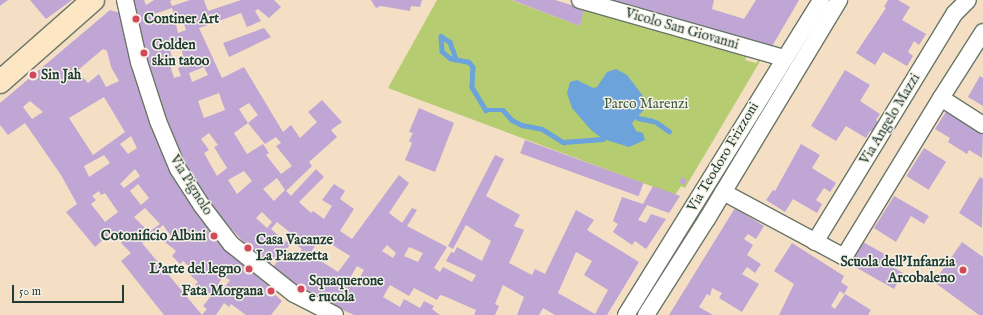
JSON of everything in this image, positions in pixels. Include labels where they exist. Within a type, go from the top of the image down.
[{"type":"street","points":[[0,82],[93,0]]},
{"type":"street","name":"Via Pignolo","points":[[125,0],[151,99],[178,169],[231,244],[311,310],[335,315]]},
{"type":"street","name":"Vicolo San Giovanni","points":[[580,0],[784,58]]},
{"type":"street","name":"Via Teodoro Frizzoni","points":[[626,315],[821,0]]},
{"type":"street","name":"Via Teodoro Frizzoni","points":[[657,315],[727,194],[736,172],[839,0]]},
{"type":"street","name":"Via Angelo Mazzi","points":[[815,242],[955,13],[968,0]]},
{"type":"street","points":[[727,194],[844,257],[983,32]]},
{"type":"street","points":[[941,98],[983,125]]},
{"type":"street","name":"Via Teodoro Frizzoni","points":[[646,315],[727,194]]},
{"type":"green space","name":"Parco Marenzi","points":[[437,0],[511,0],[580,26],[584,9],[748,54],[745,60],[756,63],[760,57],[762,58],[685,188],[681,186],[675,195],[388,88]]},
{"type":"water","points":[[616,69],[627,75],[649,104],[632,123],[636,131],[643,133],[645,140],[629,147],[603,139],[591,130],[572,108],[567,93],[570,82],[577,80],[593,88],[597,87],[607,72]]},
{"type":"building","points":[[0,0],[8,0],[0,6]]},
{"type":"building","points":[[30,0],[72,0],[46,19]]},
{"type":"building","points":[[133,0],[144,0],[146,5],[154,0],[173,0],[170,1],[172,6],[190,0],[204,0],[208,11],[241,0],[274,0],[281,7],[269,18],[258,9],[255,11],[261,21],[247,27],[241,13],[199,28],[222,78],[244,67],[283,132],[291,125],[300,138],[317,122],[308,112],[322,100],[342,122],[331,130],[337,137],[309,162],[312,166],[286,191],[291,196],[316,169],[324,177],[299,202],[311,213],[313,211],[324,219],[332,206],[322,200],[334,184],[345,191],[340,199],[354,209],[340,231],[352,239],[399,175],[409,183],[389,213],[402,223],[412,208],[417,210],[407,226],[447,247],[434,268],[440,272],[443,267],[472,282],[476,275],[446,261],[451,252],[454,253],[457,247],[482,261],[491,241],[466,225],[453,249],[448,246],[495,155],[504,159],[486,196],[520,215],[514,226],[524,230],[509,263],[532,275],[535,269],[545,274],[576,210],[594,220],[587,230],[639,262],[607,315],[555,315],[543,308],[539,315],[517,315],[524,297],[503,285],[495,304],[499,306],[495,315],[474,315],[476,310],[444,296],[440,295],[437,300],[414,288],[409,296],[390,285],[383,297],[400,307],[404,299],[420,308],[424,301],[434,306],[432,309],[440,315],[354,315],[312,296],[272,268],[277,262],[273,259],[270,264],[251,250],[214,210],[183,165],[164,118],[141,45]],"holes":[[[172,8],[174,15],[152,21],[151,15]],[[182,18],[186,30],[178,33],[175,20]],[[180,41],[185,65],[178,68],[181,76],[174,78],[168,59],[172,58],[169,45]],[[204,67],[208,75],[192,82],[189,73]],[[219,93],[225,110],[204,118],[198,101]],[[249,103],[258,115],[248,123],[239,109]],[[248,123],[265,144],[276,137],[281,143],[276,146],[292,166],[281,174],[266,155],[269,153],[263,144],[247,154],[234,133]],[[209,133],[218,145],[214,147],[227,168],[217,176],[204,153],[209,150],[201,139]],[[244,171],[252,181],[237,194],[228,180]],[[277,178],[285,190],[274,201],[263,189]],[[262,212],[272,222],[267,228],[256,218]],[[277,222],[292,234],[286,242],[271,229]],[[320,237],[350,256],[338,272],[310,254]],[[292,242],[302,249],[296,257],[286,250]],[[387,245],[396,253],[393,258],[382,251]],[[409,247],[423,253],[418,262],[404,256]],[[576,252],[592,261],[584,275],[608,290],[595,314],[558,293]],[[357,266],[364,270],[357,282],[350,278]]]},
{"type":"building","points":[[371,0],[422,0],[420,7],[411,6],[410,11],[381,6],[376,8]]},
{"type":"building","points":[[512,0],[555,0],[584,9],[580,26]]},
{"type":"building","points":[[604,0],[714,0],[712,9],[744,19],[756,0],[799,0],[771,48]]},
{"type":"building","points":[[888,0],[898,0],[910,7],[902,20],[926,34],[919,45],[914,41],[908,52],[913,56],[907,66],[883,52],[875,65],[856,53],[886,8],[884,7]]},
{"type":"building","points":[[110,10],[120,13],[151,123],[171,172],[204,223],[225,248],[269,286],[268,288],[282,301],[271,315],[246,315],[231,304],[229,307],[224,303],[216,315],[202,315],[164,315],[121,261],[131,253],[121,243],[124,240],[113,231],[95,247],[66,212],[77,204],[61,175],[25,123],[8,135],[0,125],[0,103]],"holes":[[[103,49],[107,51],[111,67],[119,81],[106,87],[99,74],[88,83],[77,71]],[[104,97],[125,132],[93,155],[69,118]],[[30,101],[43,112],[32,119],[23,107]],[[131,136],[137,148],[128,154],[120,144]],[[104,155],[110,163],[89,177],[84,166]],[[135,169],[140,176],[124,188],[120,184]],[[138,184],[149,198],[141,205],[130,191]],[[99,191],[101,195],[105,193],[118,212],[105,222],[91,204],[96,200],[92,196]],[[145,208],[160,224],[149,232],[134,217]],[[163,225],[171,236],[165,242],[176,251],[172,256],[180,264],[183,261],[192,269],[188,273],[198,282],[195,285],[211,296],[203,306],[207,309],[202,315],[142,243]],[[223,276],[230,280],[225,287],[219,283]]]},
{"type":"building","points":[[264,28],[271,37],[229,57],[223,43]]},
{"type":"building","points":[[845,70],[870,85],[860,101],[880,114],[876,120],[881,124],[875,134],[870,131],[866,138],[846,126],[836,141],[811,126]]},
{"type":"building","points":[[980,76],[983,78],[983,106],[968,97]]},
{"type":"building","points":[[419,108],[454,123],[435,172],[405,160],[412,143],[409,141],[413,133],[409,132]]},
{"type":"building","points":[[947,110],[983,133],[982,158],[969,150],[967,154],[948,142],[950,138],[935,129]]},
{"type":"building","points":[[525,140],[643,183],[639,196],[520,153]]},
{"type":"building","points":[[801,144],[820,155],[812,168],[836,183],[830,192],[824,188],[816,200],[822,204],[817,213],[793,199],[785,212],[766,200],[773,190],[775,191]]},
{"type":"building","points":[[924,148],[946,162],[929,190],[907,176]]},
{"type":"building","points":[[682,177],[687,181],[684,185],[679,182]]},
{"type":"building","points":[[980,177],[983,179],[982,228],[959,213]]},
{"type":"building","points":[[653,186],[680,196],[669,213],[647,205],[638,220],[646,223],[651,214],[666,219],[646,249],[635,241],[632,245],[613,232],[618,224],[613,221],[622,197],[643,204]]},
{"type":"building","points":[[894,196],[929,216],[924,224],[911,216],[896,242],[874,228]]},
{"type":"building","points":[[735,208],[764,226],[756,239],[748,234],[744,239],[753,245],[747,255],[761,264],[755,273],[747,267],[742,274],[759,284],[742,312],[719,298],[722,293],[712,288],[710,296],[707,294],[699,307],[713,315],[669,315]]},
{"type":"building","points":[[863,242],[890,257],[886,263],[903,273],[894,289],[850,264]]},
{"type":"building","name":"Scuola dell'Infanzia Arcobaleno","points":[[962,242],[983,257],[983,315],[979,315],[934,282]]},
{"type":"building","points":[[792,243],[844,276],[841,282],[848,287],[844,294],[840,291],[831,306],[835,309],[845,294],[871,310],[868,315],[779,315],[794,284],[774,271]]},
{"type":"waterway","points":[[441,36],[450,42],[452,48]]},
{"type":"waterway","points":[[441,36],[442,51]]},
{"type":"waterway","points":[[453,50],[456,60]]},
{"type":"waterway","points":[[444,53],[450,58],[469,62],[473,67],[472,87],[486,110],[503,110],[512,120],[522,125],[542,129],[563,142],[603,139]]},
{"type":"waterway","points":[[638,118],[653,121]]},
{"type":"waterway","points":[[656,122],[669,131]]},
{"type":"place","name":"Continer Art","points":[[136,19]]},
{"type":"place","name":"Golden skin tatoo","points":[[144,53]]},
{"type":"place","name":"Sin Jah","points":[[33,75]]},
{"type":"place","name":"Cotonificio Albini","points":[[214,236]]},
{"type":"place","name":"Casa Vacanze La Piazzetta","points":[[248,248]]},
{"type":"place","name":"L'arte del legno","points":[[249,269]]},
{"type":"place","name":"Scuola dell'Infanzia Arcobaleno","points":[[963,270]]},
{"type":"place","name":"Squaquerone e rucola","points":[[301,289]]},
{"type":"place","name":"Fata Morgana","points":[[271,291]]}]
